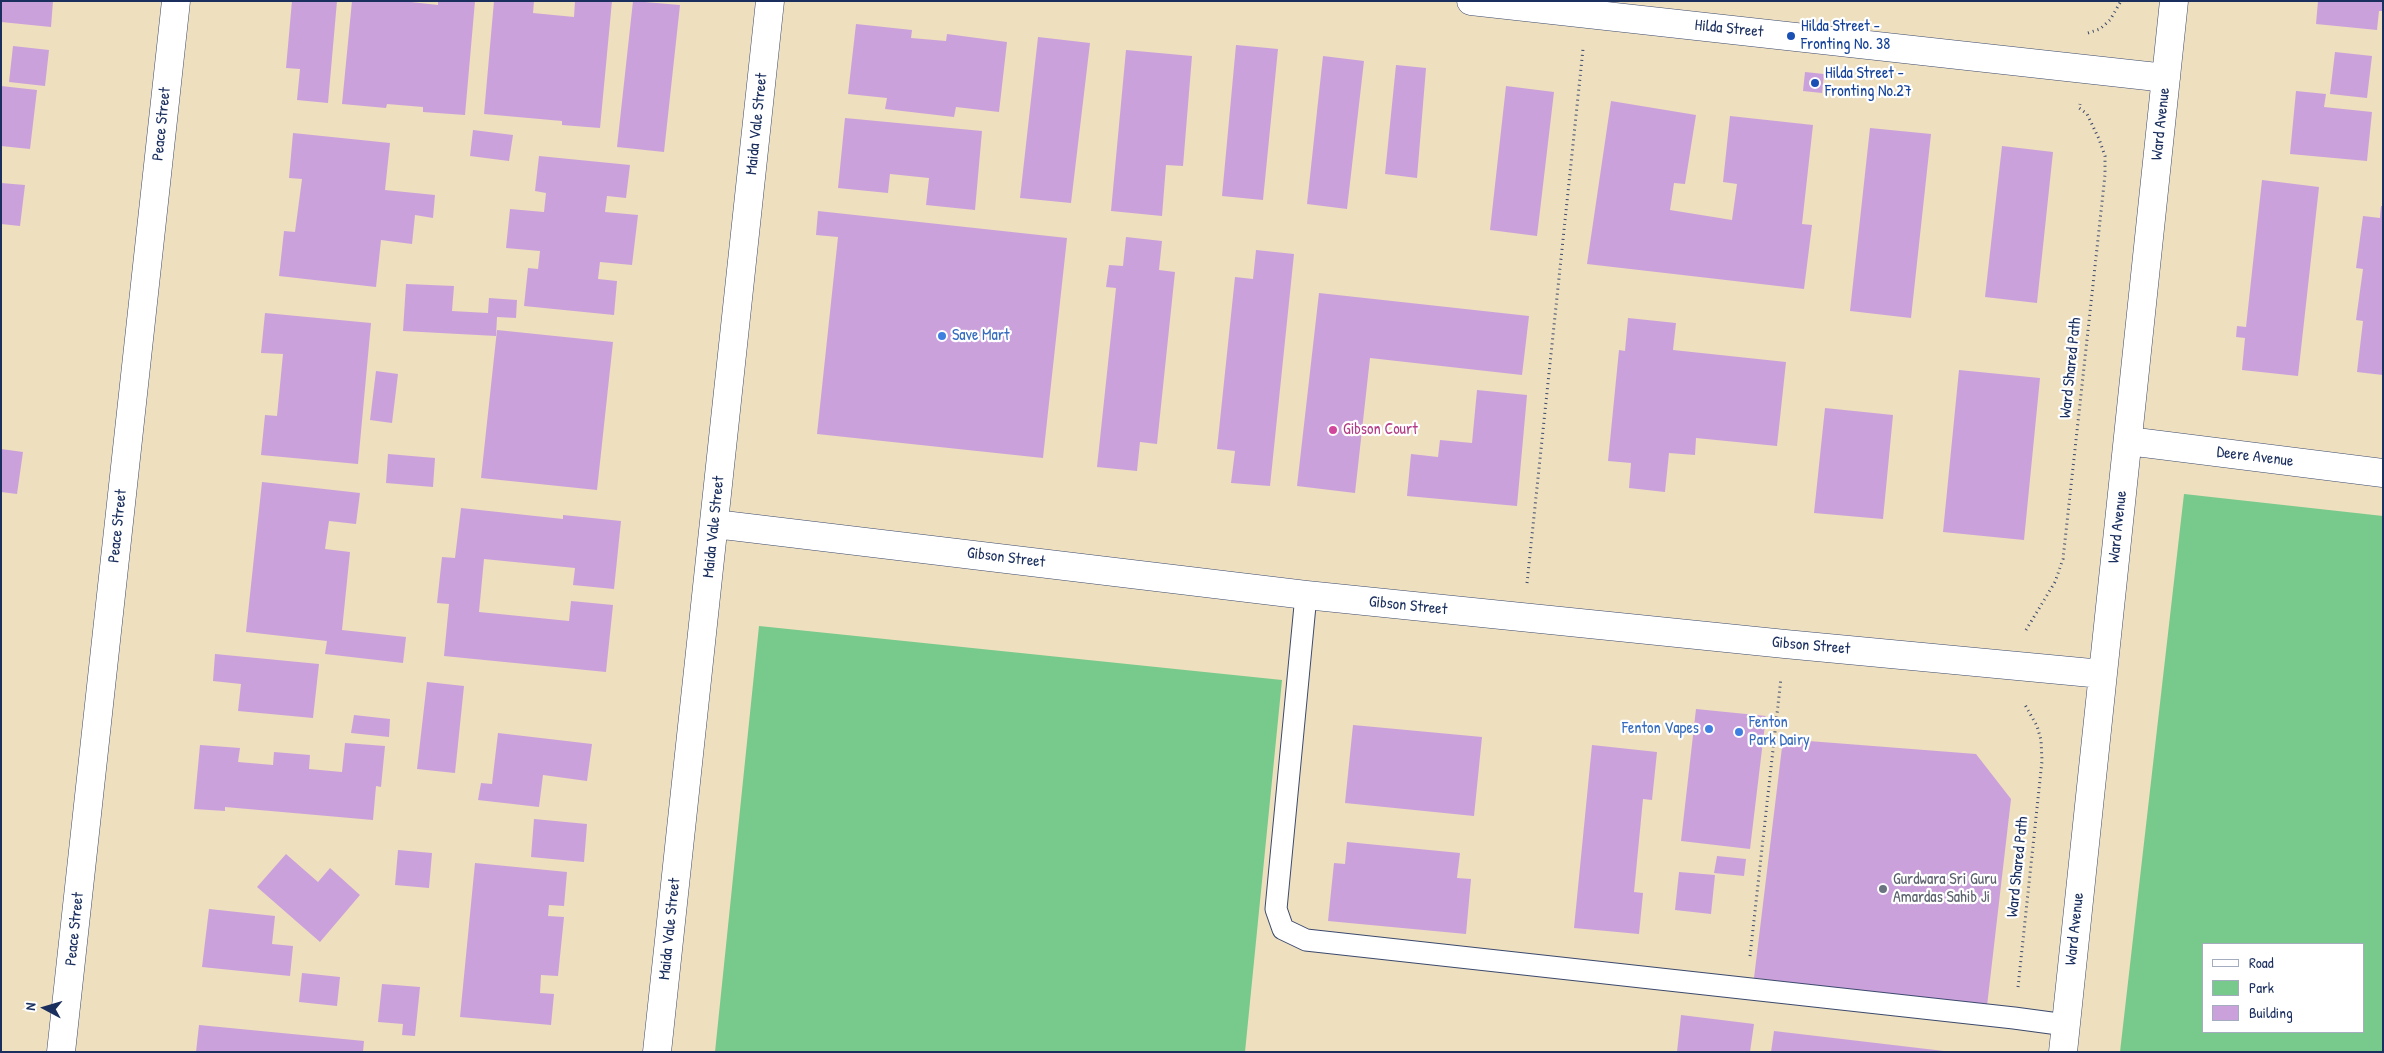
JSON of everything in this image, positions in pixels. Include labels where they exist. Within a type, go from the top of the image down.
[{"type":"street","name":"Peace Street","points":[[61,1052],[176,1]]},
{"type":"street","name":"Maida Vale Street","points":[[657,1052],[770,1]]},
{"type":"street","name":"Hilda Street","points":[[1471,1],[1586,14],[1629,10],[2166,78]]},
{"type":"street","name":"Ward Avenue","points":[[2062,1052],[2174,1]]},
{"type":"street","name":"Deere Avenue","points":[[2128,441],[2383,473]]},
{"type":"street","name":"Gibson Street","points":[[715,524],[1306,595],[2102,674]]},
{"type":"lane","points":[[1306,595],[1276,909],[1283,929],[1306,940],[2066,1025]]},
{"type":"path","points":[[2088,38],[2088,33],[2100,29],[2110,20],[2121,1]]},
{"type":"path","points":[[1523,618],[1586,14]]},
{"type":"path","name":"Ward Shared Path","points":[[2026,631],[2055,582],[2063,559],[2104,185],[2105,156],[2087,114],[2079,108],[2080,97]]},
{"type":"path","points":[[1746,988],[1785,644]]},
{"type":"path","name":"Ward Shared Path","points":[[2014,1018],[2042,761],[2042,740],[2037,726],[2020,698]]},
{"type":"green space","points":[[2184,494],[2383,516],[2383,1052],[2120,1052]]},
{"type":"green space","points":[[759,626],[1282,680],[1245,1052],[715,1052]]},
{"type":"building","points":[[1,1],[53,1],[51,27],[1,22]]},
{"type":"building","points":[[292,1],[337,1],[328,103],[297,100],[300,69],[286,68]]},
{"type":"building","points":[[352,1],[402,1],[438,5],[438,1],[475,1],[465,115],[423,112],[423,107],[387,104],[386,108],[342,104]]},
{"type":"building","points":[[494,1],[534,1],[533,13],[574,17],[575,1],[612,1],[600,128],[562,125],[562,121],[484,114]]},
{"type":"building","points":[[633,1],[680,5],[664,152],[617,147]]},
{"type":"building","points":[[2318,1],[2383,1],[2383,11],[2379,11],[2377,30],[2316,24]]},
{"type":"building","points":[[856,24],[912,30],[911,38],[946,41],[947,34],[1007,42],[999,112],[956,107],[954,117],[885,109],[887,98],[848,94]]},
{"type":"building","points":[[1038,37],[1090,43],[1071,203],[1020,198]]},
{"type":"building","points":[[1236,45],[1278,49],[1263,200],[1222,196]]},
{"type":"building","points":[[13,46],[49,50],[45,86],[9,82]]},
{"type":"building","points":[[1126,50],[1192,56],[1183,166],[1166,165],[1162,216],[1111,211]]},
{"type":"building","points":[[2335,52],[2372,56],[2367,98],[2330,94]]},
{"type":"building","points":[[1323,56],[1364,61],[1347,209],[1307,204]]},
{"type":"building","points":[[1396,65],[1426,68],[1417,178],[1385,174]]},
{"type":"building","points":[[1805,72],[1824,74],[1822,93],[1803,91]]},
{"type":"building","points":[[1,86],[37,90],[30,149],[1,146]]},
{"type":"building","points":[[1506,86],[1554,92],[1537,236],[1490,230]]},
{"type":"building","points":[[2296,91],[2326,94],[2324,107],[2372,112],[2367,161],[2290,154]]},
{"type":"building","points":[[1611,101],[1696,115],[1685,184],[1674,183],[1670,210],[1732,220],[1737,184],[1723,182],[1730,116],[1813,125],[1802,224],[1812,225],[1804,289],[1587,264]]},
{"type":"building","points":[[845,118],[982,131],[975,210],[926,205],[929,178],[890,174],[888,193],[838,188]]},
{"type":"building","points":[[1870,128],[1931,134],[1911,318],[1850,311]]},
{"type":"building","points":[[473,130],[513,135],[509,161],[470,156]]},
{"type":"building","points":[[293,133],[390,143],[385,190],[435,195],[433,218],[415,215],[412,244],[381,240],[376,287],[279,276],[284,231],[295,232],[302,179],[289,178]]},
{"type":"building","points":[[2002,146],[2053,152],[2037,303],[1985,297]]},
{"type":"building","points":[[539,156],[630,165],[626,198],[607,196],[605,212],[638,215],[632,265],[600,262],[598,279],[617,281],[614,315],[524,306],[528,268],[538,269],[540,251],[506,248],[510,209],[544,212],[546,193],[535,191]]},
{"type":"building","points":[[2262,180],[2319,187],[2298,376],[2242,370],[2245,338],[2236,337],[2237,326],[2246,327]]},
{"type":"building","points":[[1,183],[25,185],[20,226],[1,224]]},
{"type":"building","points":[[2381,206],[2383,206],[2383,375],[2357,372],[2363,321],[2356,320],[2363,269],[2356,268],[2363,216],[2380,218]]},
{"type":"building","name":"Save Mart","points":[[818,211],[1067,238],[1043,458],[817,434],[838,237],[816,235]]},
{"type":"building","points":[[1126,237],[1162,241],[1159,270],[1175,272],[1157,444],[1140,442],[1137,471],[1097,467],[1116,288],[1106,287],[1109,265],[1123,266]]},
{"type":"building","points":[[1256,250],[1294,254],[1270,486],[1231,483],[1235,451],[1217,449],[1235,277],[1253,279]]},
{"type":"building","points":[[406,284],[454,286],[452,311],[488,313],[489,298],[517,300],[516,318],[497,317],[496,336],[403,331]]},
{"type":"building","name":"Gibson Court","points":[[1319,293],[1529,316],[1522,375],[1370,358],[1355,493],[1297,486]]},
{"type":"building","points":[[265,313],[371,323],[358,464],[261,455],[265,415],[277,416],[283,354],[261,353]]},
{"type":"building","points":[[1628,318],[1676,323],[1673,350],[1786,362],[1777,446],[1696,438],[1695,455],[1669,453],[1665,492],[1629,488],[1631,463],[1608,461],[1619,350],[1625,351]]},
{"type":"building","points":[[497,330],[613,342],[597,490],[481,478]]},
{"type":"building","points":[[1959,370],[2040,378],[2024,540],[1943,532]]},
{"type":"building","points":[[376,371],[398,374],[392,423],[370,420]]},
{"type":"building","name":"Gibson Court","points":[[1477,390],[1527,395],[1517,506],[1407,496],[1411,454],[1438,457],[1440,440],[1472,443]]},
{"type":"building","points":[[1825,408],[1893,415],[1883,519],[1814,513]]},
{"type":"building","points":[[1,449],[23,452],[17,494],[1,492]]},
{"type":"building","points":[[388,454],[435,458],[433,487],[386,483]]},
{"type":"building","points":[[262,482],[360,493],[356,524],[329,521],[325,549],[350,552],[342,630],[406,637],[403,663],[325,654],[327,641],[246,632]]},
{"type":"building","points":[[461,508],[563,519],[563,515],[621,521],[614,589],[573,585],[575,568],[484,559],[479,612],[569,621],[571,601],[613,605],[606,672],[444,656],[449,604],[437,603],[442,557],[455,558]]},
{"type":"building","points":[[215,654],[319,664],[313,718],[238,711],[241,684],[213,681]]},
{"type":"building","points":[[427,682],[464,686],[455,773],[417,769]]},
{"type":"building","points":[[1696,709],[1766,716],[1750,849],[1681,841]]},
{"type":"building","points":[[354,715],[390,719],[389,737],[351,733]]},
{"type":"building","points":[[1353,725],[1482,737],[1474,816],[1345,803]]},
{"type":"building","points":[[498,733],[592,744],[587,781],[543,775],[539,807],[478,800],[481,783],[492,784]]},
{"type":"building","name":"Gurdwara Sri Guru Amardas Sahib Ji","points":[[1783,739],[1976,754],[2011,799],[1987,1006],[1754,978]]},
{"type":"building","points":[[345,743],[385,746],[381,787],[376,786],[373,820],[225,807],[225,811],[194,809],[200,745],[240,748],[238,762],[273,765],[274,752],[310,755],[309,769],[342,772]]},
{"type":"building","points":[[1592,745],[1657,752],[1652,800],[1643,799],[1634,892],[1643,893],[1639,934],[1574,928]]},
{"type":"building","points":[[534,819],[587,824],[584,862],[531,857]]},
{"type":"building","points":[[1347,842],[1460,853],[1457,878],[1471,879],[1466,934],[1328,921],[1334,863],[1345,864]]},
{"type":"building","points":[[398,850],[432,853],[429,888],[395,885]]},
{"type":"building","points":[[286,854],[318,882],[330,868],[360,895],[320,942],[257,887]]},
{"type":"building","points":[[1717,856],[1746,859],[1744,876],[1714,873]]},
{"type":"building","points":[[475,863],[567,872],[564,906],[549,905],[548,916],[564,917],[558,976],[541,975],[540,993],[554,994],[551,1025],[460,1017]]},
{"type":"building","points":[[1679,872],[1715,875],[1711,914],[1675,910]]},
{"type":"building","points":[[209,909],[275,916],[272,944],[293,946],[290,976],[202,967]]},
{"type":"building","points":[[302,973],[340,977],[337,1006],[299,1002]]},
{"type":"building","points":[[382,984],[420,987],[415,1036],[402,1035],[403,1024],[378,1022]]},
{"type":"building","points":[[1681,1015],[1754,1024],[1750,1052],[1677,1052]]},
{"type":"building","points":[[199,1025],[364,1041],[363,1052],[196,1052]]},
{"type":"building","points":[[1774,1031],[1944,1051],[1944,1052],[1771,1052]]},
{"type":"place","name":"Hilda Street - Fronting No. 38","points":[[1791,36]]},
{"type":"place","name":"Hilda Street - Fronting No.27","points":[[1815,83]]},
{"type":"place","name":"Save Mart","points":[[942,336]]},
{"type":"place","name":"Gibson Court","points":[[1333,430]]},
{"type":"place","name":"Fenton Vapes","points":[[1709,729]]},
{"type":"place","name":"Fenton Park Dairy","points":[[1739,732]]},
{"type":"place","name":"Gurdwara Sri Guru Amardas Sahib Ji","points":[[1883,889]]}]
